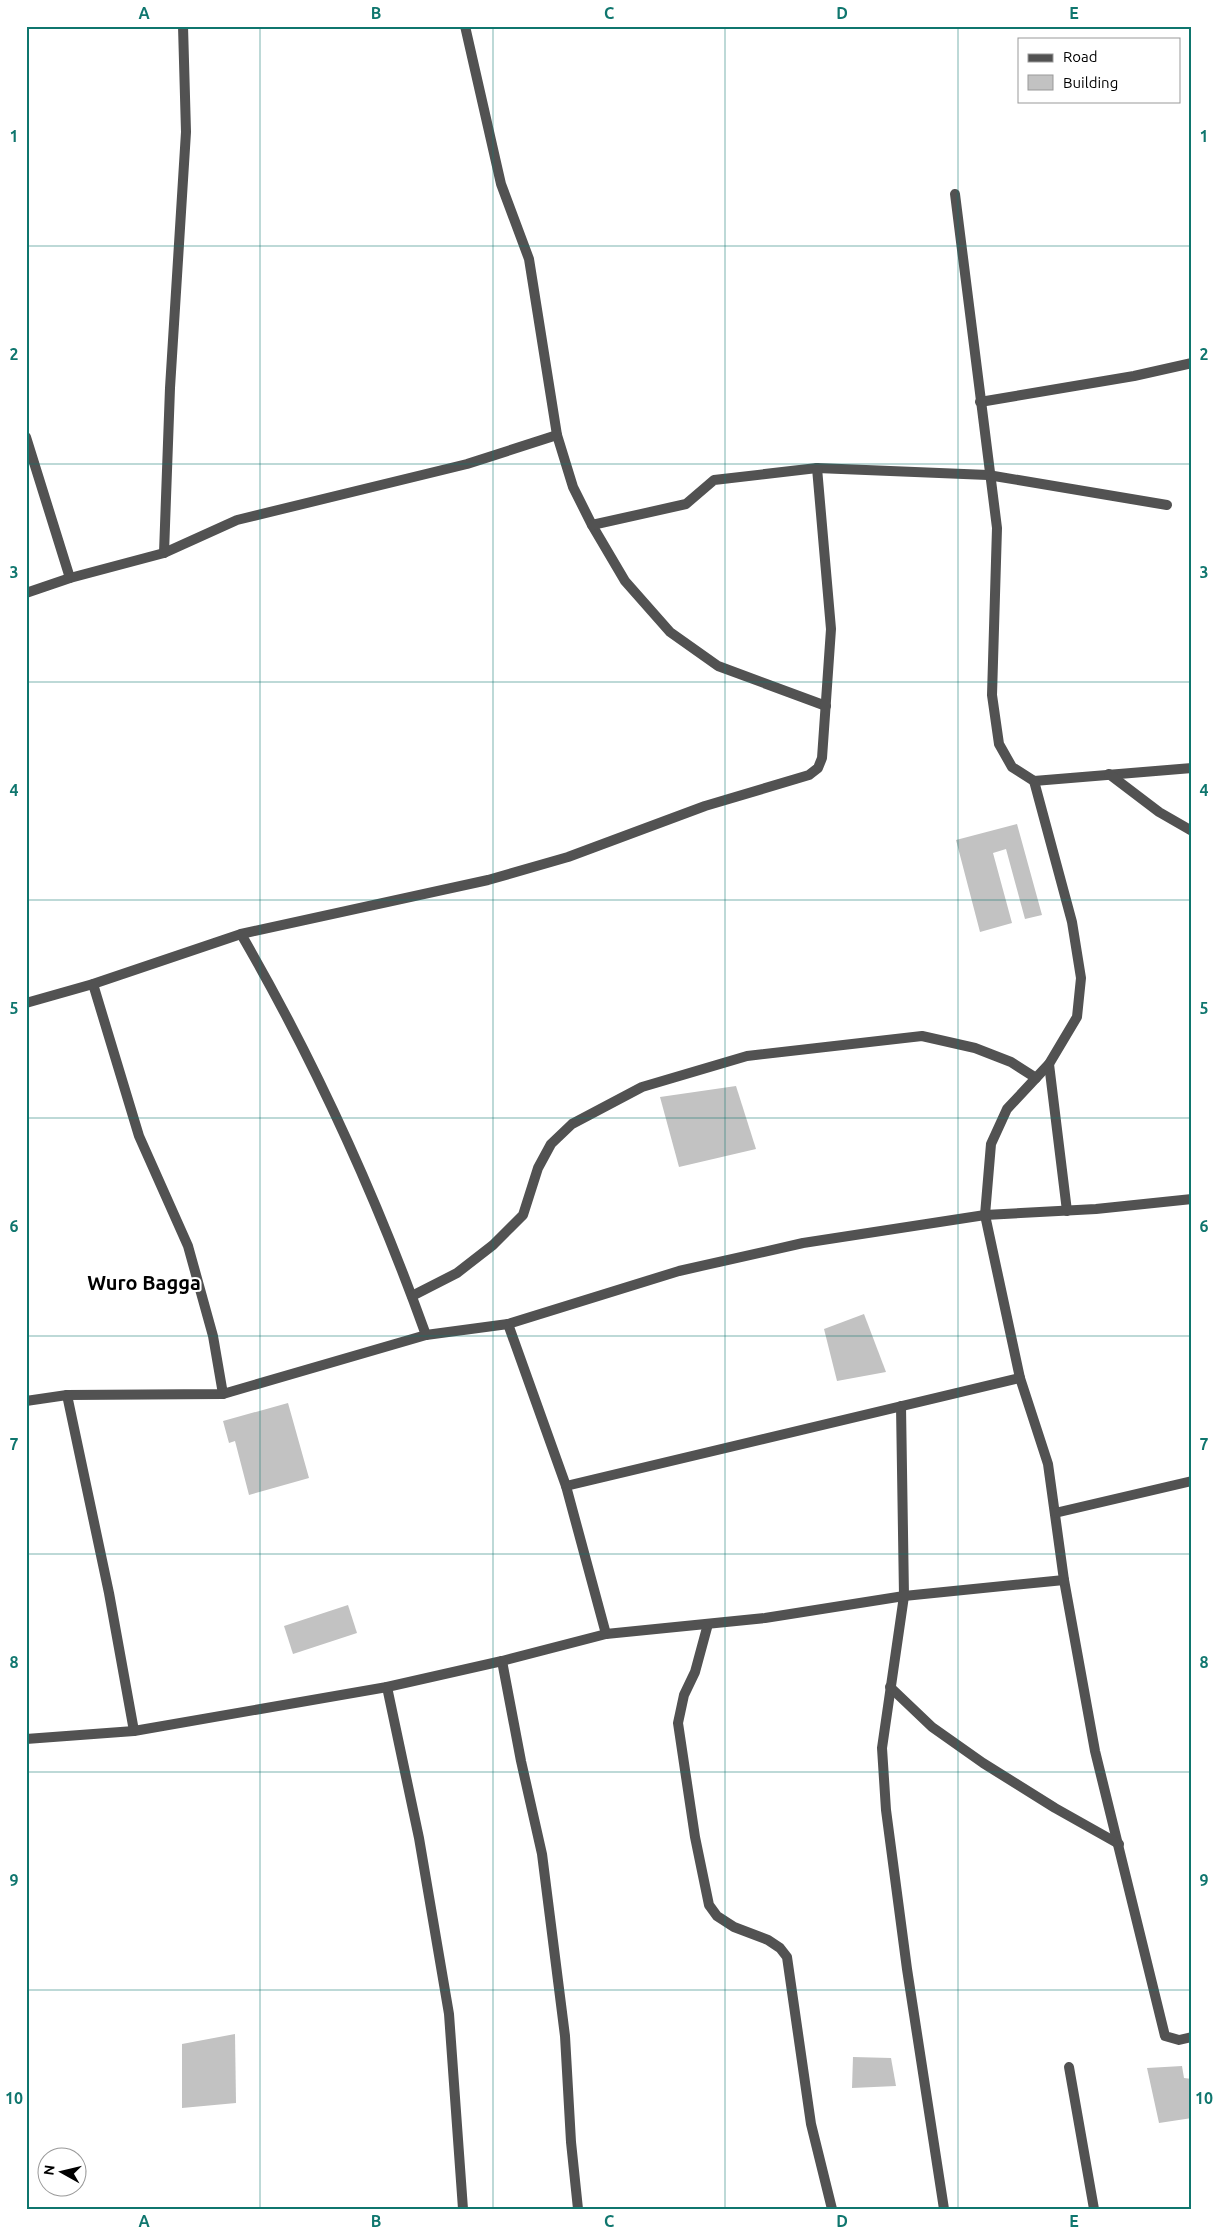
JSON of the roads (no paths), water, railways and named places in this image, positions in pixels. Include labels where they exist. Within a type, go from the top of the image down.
[{"type":"street","points":[[164,553],[170,388],[186,132],[183,26]]},
{"type":"street","points":[[465,26],[501,184],[529,259],[557,435],[573,487],[592,525],[625,581],[670,632],[718,666],[826,706]]},
{"type":"street","points":[[955,194],[996,528],[992,695],[999,744],[1012,767],[1034,781],[1192,768]]},
{"type":"street","points":[[980,402],[1134,376],[1192,363]]},
{"type":"street","points":[[26,594],[70,578],[164,553],[237,520],[468,464],[557,435]]},
{"type":"street","points":[[26,437],[70,578]]},
{"type":"street","points":[[592,525],[686,504],[714,480],[817,468],[988,475],[1167,504]]},
{"type":"street","points":[[26,1003],[93,984],[241,934],[506,875],[568,857],[705,806],[809,775],[818,768],[820,763],[831,629],[817,468]]},
{"type":"street","points":[[1108,774],[1159,812],[1192,831]]},
{"type":"street","points":[[1034,781],[1072,922],[1080,978],[1077,1017],[1049,1064],[1007,1109],[991,1144],[985,1215],[1020,1378],[1048,1464],[1064,1580],[1095,1751],[1165,2036],[1179,2040],[1192,2036]]},
{"type":"street","points":[[241,934],[277,997],[340,1122],[412,1296],[426,1335]]},
{"type":"street","points":[[93,984],[139,1136],[188,1246],[213,1336],[223,1394]]},
{"type":"street","points":[[412,1296],[457,1273],[494,1245],[523,1215],[538,1168],[551,1144],[572,1124],[642,1087],[746,1056],[922,1036],[975,1048],[1012,1062],[1036,1078]]},
{"type":"street","points":[[1049,1064],[1068,1211]]},
{"type":"street","points":[[26,1401],[66,1396],[223,1394],[426,1335],[508,1324],[679,1271],[794,1245],[985,1215],[1068,1211],[1192,1199]]},
{"type":"street","points":[[508,1324],[566,1486],[606,1634]]},
{"type":"street","points":[[566,1486],[1020,1378]]},
{"type":"street","points":[[66,1396],[108,1593],[134,1731]]},
{"type":"street","points":[[901,1406],[904,1596],[882,1748],[886,1810],[907,1969],[944,2209]]},
{"type":"street","points":[[1055,1513],[1192,1482]]},
{"type":"street","points":[[26,1739],[134,1731],[387,1687],[502,1662],[606,1634],[765,1618],[904,1596],[1064,1580]]},
{"type":"street","points":[[708,1624],[695,1672],[684,1695],[678,1722],[695,1837],[709,1905],[717,1916],[734,1927],[768,1940],[780,1948],[787,1957],[811,2124],[832,2209]]},
{"type":"street","points":[[502,1662],[521,1761],[542,1854],[565,2036],[571,2142],[578,2209]]},
{"type":"street","points":[[387,1687],[418,1838],[449,2014],[463,2209]]},
{"type":"street","points":[[890,1687],[932,1727],[983,1763],[1055,1808],[1118,1844]]},
{"type":"street","points":[[1069,2067],[1094,2209]]},
{"type":"district","name":"Wuro Bagga","points":[[144,1282]]}]
